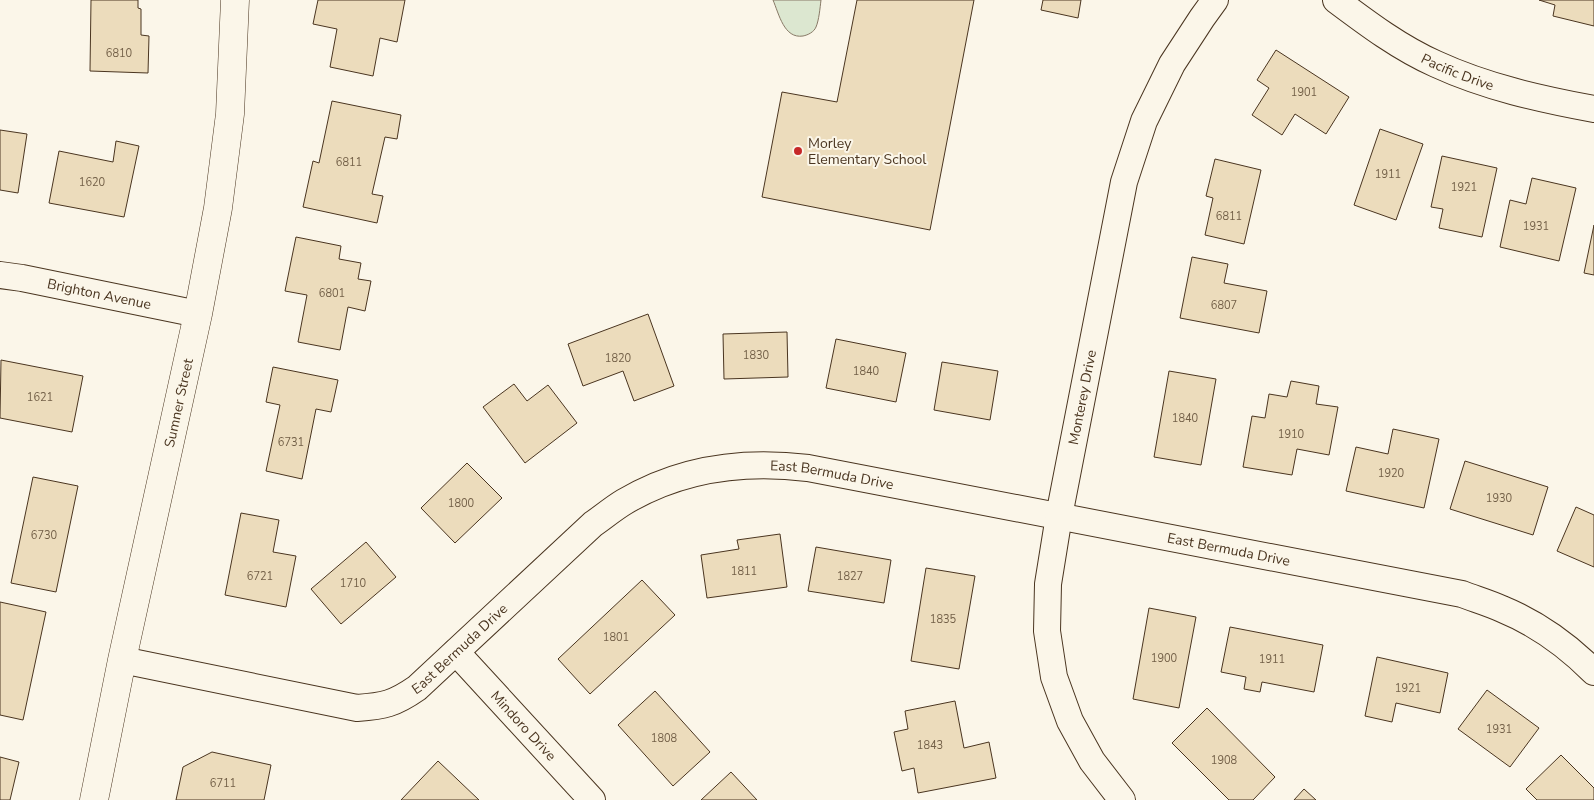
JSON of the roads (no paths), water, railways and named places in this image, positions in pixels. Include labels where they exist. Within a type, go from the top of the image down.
[{"type":"street","name":"Sumner Street","points":[[94,800],[122,660],[198,314],[218,208],[230,114],[235,0]]},
{"type":"street","name":"Monterey Drive","points":[[1122,800],[1092,762],[1070,721],[1054,676],[1047,630],[1048,584],[1059,516],[1124,182],[1144,120],[1172,64],[1215,0]]},
{"type":"street","name":"Pacific Drive","points":[[1336,0],[1378,31],[1435,64],[1497,88],[1594,109]]},
{"type":"street","name":"Brighton Avenue","points":[[0,275],[198,314]]},
{"type":"street","name":"East Bermuda Drive","points":[[122,660],[357,708],[384,706],[402,699],[417,688],[593,524],[624,502],[667,481],[704,470],[741,464],[780,464],[1462,594],[1504,609],[1543,630],[1579,657],[1594,672]]},
{"type":"street","name":"Mindoro Drive","points":[[456,652],[592,800]]},
{"type":"place","name":"Morley Elementary School","points":[[798,151]]}]
